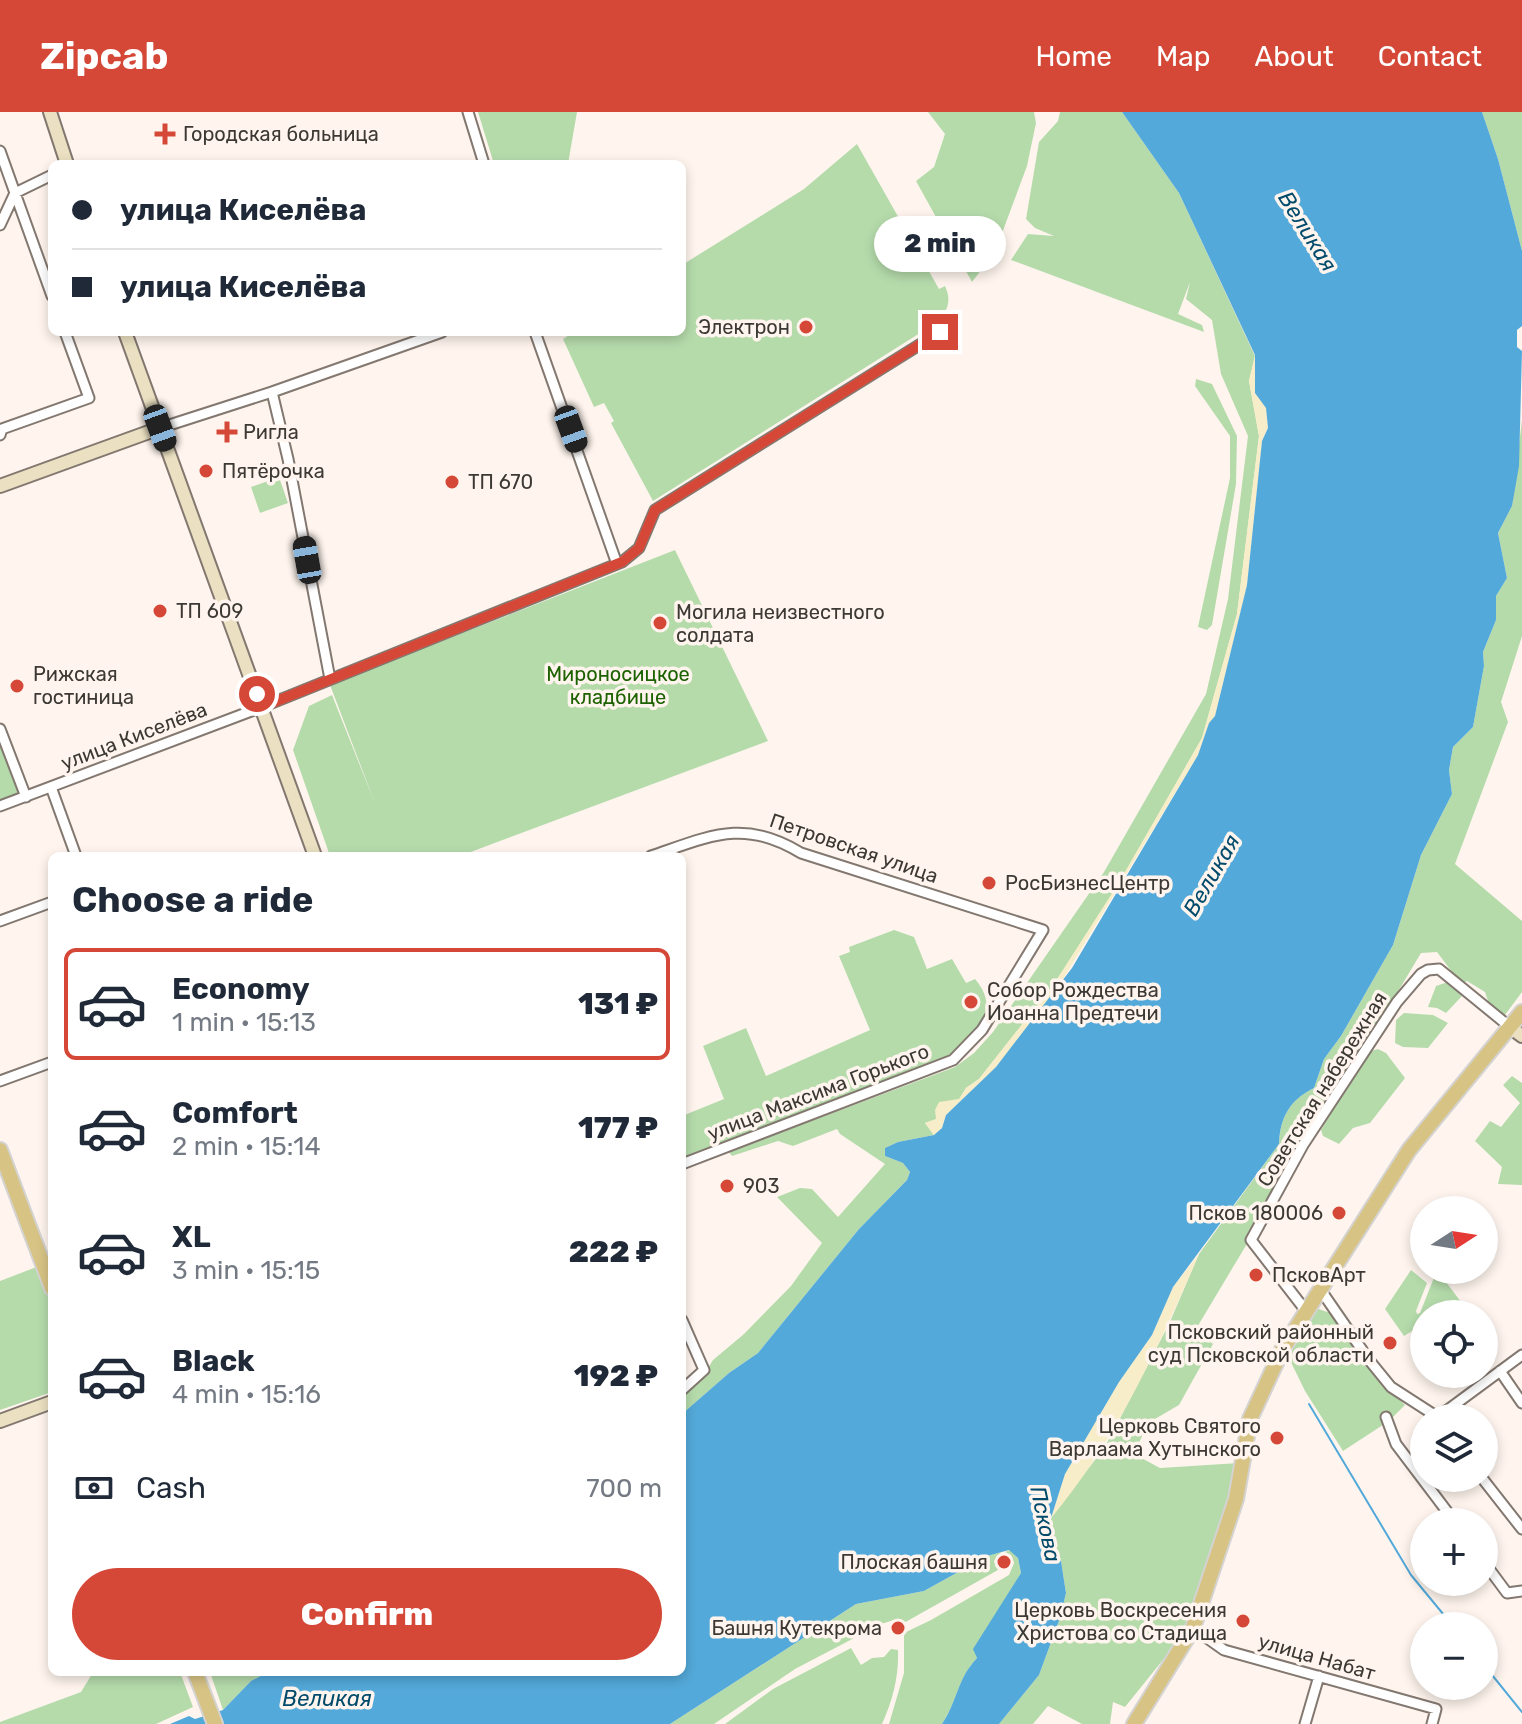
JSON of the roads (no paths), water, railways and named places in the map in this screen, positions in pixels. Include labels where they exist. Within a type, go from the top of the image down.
[{"type":"main road","points":[[50,112],[66,160]]},
{"type":"main road","points":[[126,336],[314,852]]},
{"type":"main road","points":[[0,486],[160,428]]},
{"type":"main road","points":[[1134,1724],[1193,1628],[1236,1499],[1250,1419],[1282,1350],[1409,1150],[1516,1032],[1522,1012]]},
{"type":"main road","points":[[0,1150],[48,1277]]},
{"type":"main road","points":[[0,1421],[48,1403]]},
{"type":"main road","points":[[197,1676],[215,1724]]},
{"type":"street","points":[[468,112],[483,160]]},
{"type":"street","points":[[0,151],[48,285]]},
{"type":"street","points":[[0,198],[48,177]]},
{"type":"street","points":[[0,225],[15,193]]},
{"type":"street","name":"улица Киселёва","points":[[0,806],[262,707],[629,558],[639,548],[655,510],[940,332]]},
{"type":"street","points":[[0,435],[2,429],[89,398],[66,336]]},
{"type":"street","points":[[160,428],[431,336]]},
{"type":"street","points":[[536,336],[617,564]]},
{"type":"street","points":[[272,392],[288,459],[330,679]]},
{"type":"street","points":[[0,729],[26,797]]},
{"type":"street","points":[[51,787],[75,852]]},
{"type":"street","name":"Петровская улица","points":[[663,852],[717,834],[744,832],[771,837],[801,853],[1043,930]]},
{"type":"street","points":[[0,921],[48,903]]},
{"type":"street","name":"улица Максима Горького","points":[[686,1162],[953,1060],[982,1030],[1043,930]]},
{"type":"street","name":"Советская набережная","points":[[1306,1311],[1251,1240],[1303,1145],[1397,1002],[1428,970],[1439,969],[1516,1032]]},
{"type":"street","points":[[0,1081],[48,1063]]},
{"type":"street","points":[[1320,1289],[1391,1387],[1414,1404]]},
{"type":"street","points":[[686,1329],[704,1370],[686,1386]]},
{"type":"street","points":[[1456,1404],[1522,1355]]},
{"type":"street","points":[[1500,1371],[1522,1403]]},
{"type":"street","points":[[1386,1417],[1396,1444],[1444,1508]]},
{"type":"street","points":[[1493,1492],[1522,1529]]},
{"type":"street","points":[[1498,1580],[1509,1594],[1522,1591]]},
{"type":"street","name":"улица Набат","points":[[1193,1628],[1224,1650],[1436,1709],[1432,1724]]},
{"type":"street","points":[[1305,1724],[1319,1676]]},
{"type":"water","points":[[1122,112],[1482,112],[1522,251],[1522,326],[1517,330],[1517,347],[1522,351],[1519,466],[1512,506],[1498,533],[1507,578],[1496,596],[1496,620],[1483,652],[1484,666],[1473,727],[1453,747],[1449,770],[1452,794],[1421,855],[1393,945],[1341,1036],[1324,1059],[1314,1088],[1288,1110],[1279,1144],[1173,1287],[1152,1335],[1119,1382],[1065,1474],[1051,1518],[1048,1542],[1061,1561],[1066,1593],[1039,1675],[999,1724],[942,1724],[965,1674],[977,1658],[973,1649],[1021,1573],[1018,1558],[1009,1550],[987,1556],[924,1591],[856,1604],[670,1724],[170,1724],[189,1716],[195,1719],[223,1710],[251,1681],[260,1676],[686,1676],[686,1411],[729,1373],[758,1353],[859,1229],[907,1180],[910,1172],[903,1163],[885,1156],[885,1148],[898,1142],[934,1135],[942,1128],[946,1115],[996,1067],[1072,968],[1198,755],[1209,723],[1215,716],[1247,585],[1262,441],[1268,428],[1266,408],[1255,393],[1255,355],[1179,193]]},
{"type":"waterway","points":[[1309,1404],[1411,1575],[1441,1612]]},
{"type":"waterway","points":[[1498,1682],[1522,1712]]},
{"type":"place","name":"Городская больница","points":[[165,134]]},
{"type":"place","name":"Электрон","points":[[806,327]]},
{"type":"place","name":"Ригла","points":[[227,432]]},
{"type":"place","name":"Пятёрочка","points":[[206,471]]},
{"type":"place","name":"ТП 670","points":[[452,482]]},
{"type":"place","name":"ТП 609","points":[[160,611]]},
{"type":"place","name":"Могила неизвестного солдата","points":[[660,623]]},
{"type":"place","name":"Рижская гостиница","points":[[17,686]]},
{"type":"place","name":"РосБизнесЦентр","points":[[989,883]]},
{"type":"place","name":"Собор Рождества Иоанна Предтечи","points":[[971,1002]]},
{"type":"place","name":"903","points":[[727,1186]]},
{"type":"place","name":"Псков 180006","points":[[1339,1213]]},
{"type":"place","name":"ПсковАрт","points":[[1256,1275]]},
{"type":"place","name":"Псковский районный суд Псковской области","points":[[1390,1343]]},
{"type":"place","name":"Церковь Святого Варлаама Хутынского","points":[[1277,1438]]},
{"type":"place","name":"Плоская башня","points":[[1004,1562]]},
{"type":"place","name":"Церковь Воскресения Христова со Стадища","points":[[1243,1621]]},
{"type":"place","name":"Башня Кутекрома","points":[[898,1628]]},
{"type":"water label","name":"Великая","points":[[1308,231]]},
{"type":"water label","name":"Великая","points":[[1211,875]]},
{"type":"water label","name":"Пскова","points":[[1046,1524]]},
{"type":"water label","name":"Великая","points":[[327,1698]]},
{"type":"park label","name":"Мироносицкое кладбище","points":[[618,686]]}]
